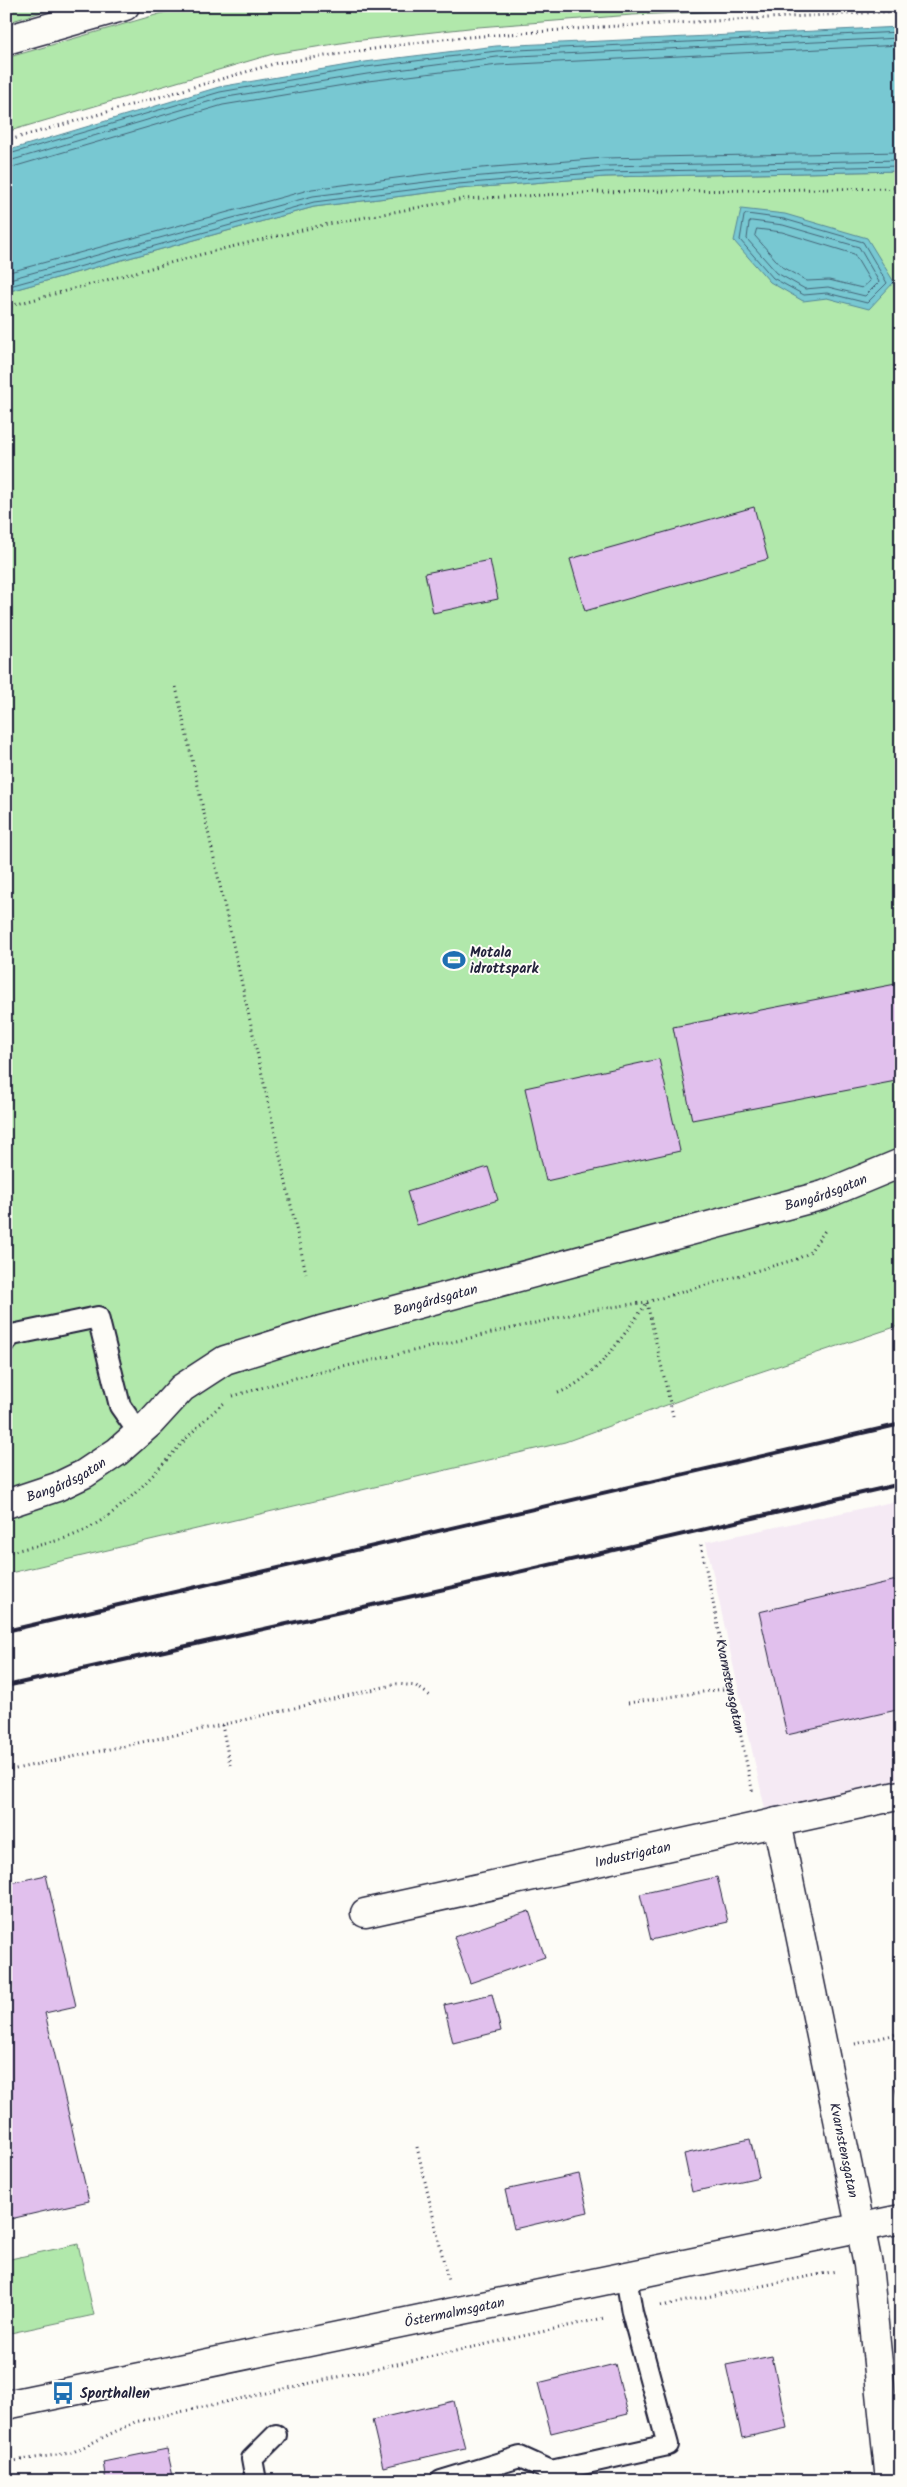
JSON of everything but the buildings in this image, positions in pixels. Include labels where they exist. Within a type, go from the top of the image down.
[{"type":"street","points":[[6,40],[125,6]]},
{"type":"street","name":"Bangårdsgatan","points":[[6,1504],[57,1487],[84,1474],[117,1452],[182,1388],[203,1372],[225,1360],[250,1350],[824,1195],[901,1164]]},
{"type":"street","name":"Industrigatan","points":[[365,1913],[901,1795]]},
{"type":"street","name":"Kvarnstensgatan","points":[[768,1824],[824,2050],[868,2265],[890,2481]]},
{"type":"street","name":"Östermalmsgatan","points":[[6,2405],[901,2219]]},
{"type":"lane","points":[[6,1341],[12,1335],[98,1317],[120,1406],[138,1433]]},
{"type":"lane","points":[[441,2481],[520,2457],[552,2476],[668,2445],[632,2312],[626,2276]]},
{"type":"lane","points":[[256,2481],[252,2460],[276,2435]]},
{"type":"path","points":[[6,141],[277,63],[384,47],[442,39],[581,29],[901,11]]},
{"type":"path","points":[[6,307],[218,250],[314,227],[464,199],[600,192],[901,188]]},
{"type":"path","points":[[176,687],[306,1272]]},
{"type":"path","points":[[6,1553],[85,1530],[111,1515],[135,1495],[198,1426],[231,1397],[299,1376],[592,1310],[647,1302],[797,1259],[809,1253],[825,1234],[829,1221],[824,1195]]},
{"type":"path","points":[[558,1394],[584,1381],[599,1366],[647,1302]]},
{"type":"path","points":[[647,1302],[673,1416]]},
{"type":"path","name":"Kvarnstensgatan","points":[[702,1545],[730,1688],[768,1824]]},
{"type":"path","points":[[6,1771],[222,1725],[397,1684],[416,1686],[432,1697]]},
{"type":"path","points":[[628,1703],[730,1688]]},
{"type":"path","points":[[222,1725],[230,1765]]},
{"type":"path","points":[[824,2050],[901,2034]]},
{"type":"path","points":[[416,2147],[456,2312]]},
{"type":"path","points":[[6,2462],[71,2453],[135,2422],[632,2312],[868,2265]]},
{"type":"shaded area","points":[[901,1500],[901,1787],[767,1818],[706,1542]]},
{"type":"green space","points":[[6,6],[61,6],[6,23]]},
{"type":"green space","points":[[187,6],[848,6],[632,15],[478,27],[353,41],[273,54],[6,132],[6,58]]},
{"type":"green space","name":"Motala idrottspark","points":[[901,171],[901,1325],[730,1382],[565,1442],[6,1574],[6,292],[314,207],[459,189],[605,177]]},
{"type":"green space","points":[[78,2244],[94,2315],[6,2334],[6,2260]]},
{"type":"water","points":[[901,27],[901,171],[605,177],[459,189],[314,207],[6,292],[6,151],[219,87],[365,62],[496,46]]},
{"type":"water","points":[[741,209],[785,214],[867,238],[894,282],[869,309],[827,298],[803,301],[770,282],[734,241]]},
{"type":"railway","points":[[6,1631],[901,1424]]},
{"type":"railway","points":[[6,1686],[449,1588],[901,1484]]},
{"type":"place","name":"Motala idrottspark","points":[[454,960]]},
{"type":"place","name":"Sporthallen","points":[[63,2393]]}]
